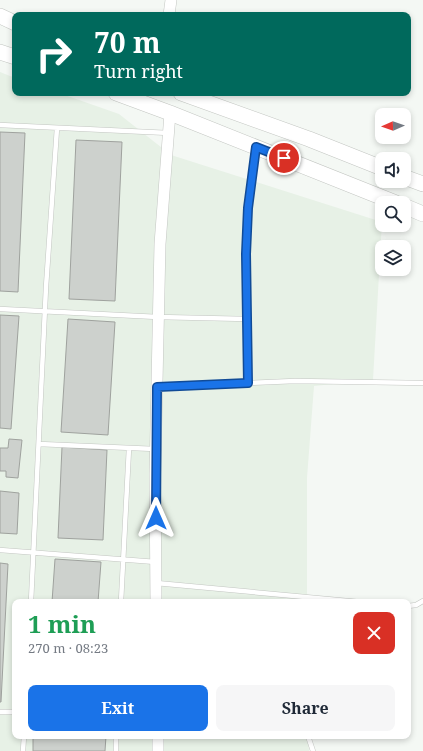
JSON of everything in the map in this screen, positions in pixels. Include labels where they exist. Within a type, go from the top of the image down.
[{"type":"highway","points":[[0,16],[12,22]]},
{"type":"highway","points":[[0,52],[12,56]]},
{"type":"highway","points":[[125,96],[170,112],[378,196]]},
{"type":"highway","points":[[189,96],[309,139],[375,165]]},
{"type":"highway","points":[[411,180],[423,184]]},
{"type":"highway","points":[[411,209],[423,214]]},
{"type":"street","points":[[170,12],[171,0]]},
{"type":"street","points":[[156,599],[156,449],[160,244],[170,112]]},
{"type":"street","points":[[158,739],[158,751]]},
{"type":"lane","points":[[0,125],[169,133]]},
{"type":"lane","points":[[31,599],[45,312],[57,128]]},
{"type":"lane","points":[[248,383],[246,254],[248,208],[256,147]]},
{"type":"lane","points":[[0,309],[158,317],[247,319]]},
{"type":"lane","points":[[157,387],[295,381],[423,383]]},
{"type":"lane","points":[[39,444],[156,449]]},
{"type":"lane","points":[[121,599],[129,448]]},
{"type":"lane","points":[[0,550],[34,551],[156,562]]},
{"type":"lane","points":[[156,583],[327,599]]},
{"type":"lane","points":[[411,605],[422,603]]},
{"type":"lane","points":[[0,712],[12,712]]},
{"type":"lane","points":[[23,751],[24,739]]},
{"type":"lane","points":[[116,739],[116,751]]},
{"type":"lane","points":[[309,739],[312,751]]},
{"type":"shaded area","points":[[0,72],[12,77],[12,96],[68,96],[119,114],[171,155],[375,220],[375,232],[381,232],[381,240],[375,240],[375,276],[379,276],[373,380],[314,386],[307,478],[307,599],[12,599],[12,739],[308,739],[309,751],[0,751]]},
{"type":"building","points":[[0,132],[25,133],[18,292],[0,291]]},
{"type":"building","points":[[76,140],[122,142],[115,301],[69,299]]},
{"type":"building","points":[[0,315],[19,316],[11,429],[0,428]]},
{"type":"building","points":[[68,319],[115,322],[108,435],[61,432]]},
{"type":"building","points":[[9,439],[22,440],[18,478],[6,477],[6,471],[0,471],[0,448],[8,448]]},
{"type":"building","points":[[62,447],[107,450],[103,540],[58,538]]},
{"type":"building","points":[[0,491],[19,493],[17,534],[0,533]]},
{"type":"building","points":[[55,559],[101,562],[98,599],[52,599]]},
{"type":"building","points":[[0,563],[8,564],[1,702],[0,702]]},
{"type":"building","points":[[33,739],[106,739],[105,751],[33,751]]},
{"type":"route","points":[[156,518],[155,474],[157,387],[248,383],[246,254],[248,208],[256,147],[284,158]]}]
